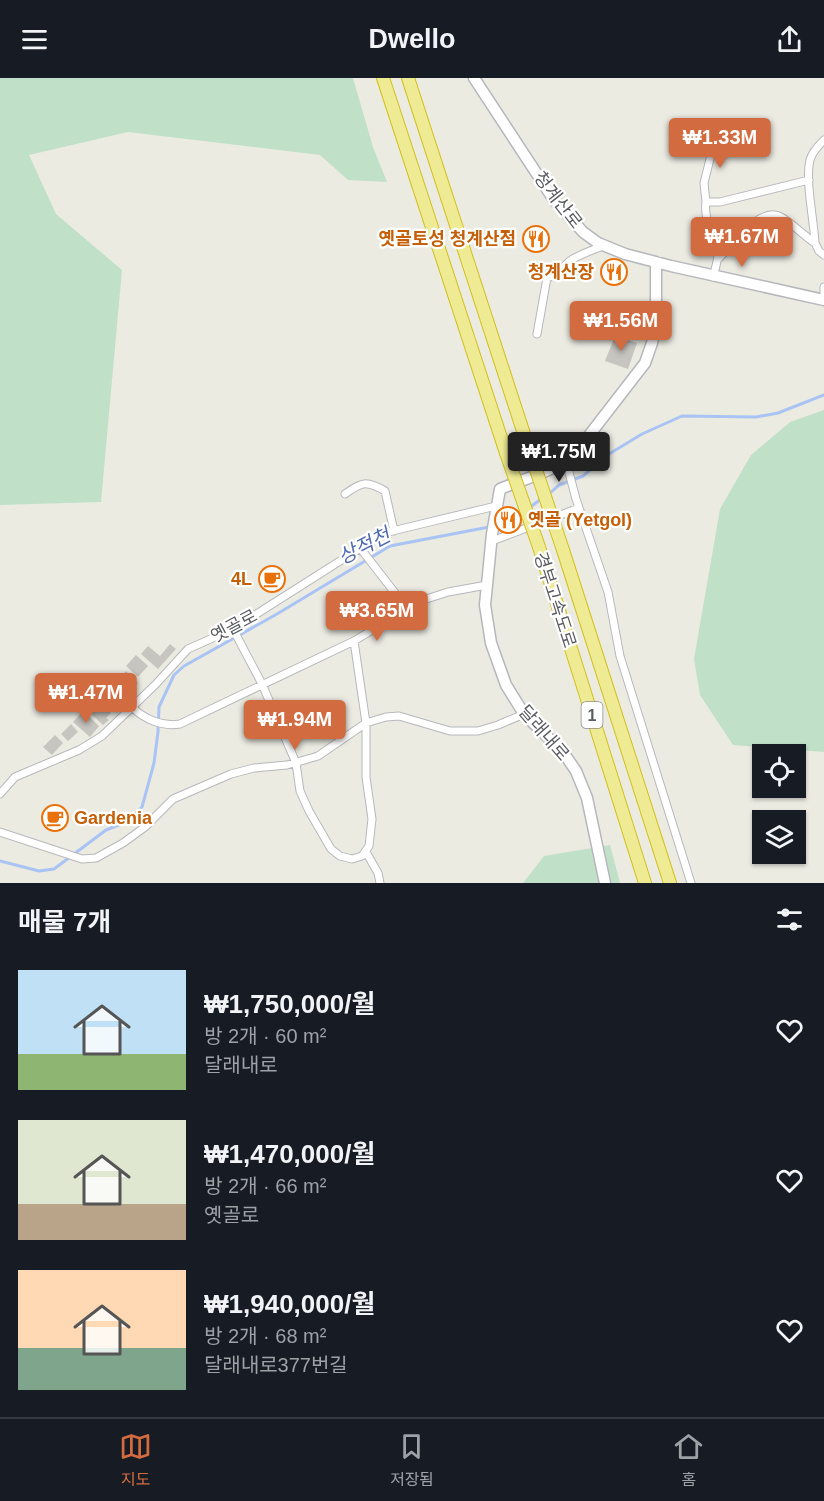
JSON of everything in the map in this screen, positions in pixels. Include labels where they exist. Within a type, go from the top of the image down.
[{"type":"highway","name":"경부고속도로","points":[[383,78],[539,547],[645,883]]},
{"type":"highway","name":"경부고속도로","points":[[408,78],[670,883]]},
{"type":"street","name":"청계산로","points":[[474,78],[555,200],[583,232],[603,246],[713,277],[824,300]]},
{"type":"street","points":[[713,277],[718,260],[717,246],[708,224],[704,183],[716,135]]},
{"type":"street","points":[[824,140],[810,160],[809,180],[815,243],[824,255]]},
{"type":"street","points":[[706,202],[720,202],[809,180]]},
{"type":"street","points":[[718,260],[747,227],[766,214],[778,215],[815,243]]},
{"type":"street","points":[[537,334],[547,278],[555,276],[570,261],[584,253],[603,246]]},
{"type":"street","name":"달래내로","points":[[606,883],[587,798],[576,771],[563,752],[524,714],[506,685],[491,643],[485,605],[500,489],[552,469],[566,461],[577,451],[645,363],[656,321],[656,262]]},
{"type":"street","points":[[824,287],[824,300]]},
{"type":"street","points":[[566,461],[576,499],[608,592],[620,656],[691,883]]},
{"type":"street","points":[[345,495],[360,483],[374,484],[385,491],[394,531]]},
{"type":"street","points":[[492,537],[579,508]]},
{"type":"street","name":"옛골로","points":[[0,794],[15,777],[79,750],[102,736],[188,649],[233,629],[363,552],[384,534],[496,511]]},
{"type":"street","points":[[363,552],[405,606]]},
{"type":"street","points":[[132,707],[144,718],[152,721],[180,724],[354,641],[392,618],[405,606],[448,592],[487,585]]},
{"type":"street","points":[[233,629],[262,684],[296,763],[300,791],[315,823],[331,849],[340,856],[352,859],[366,852],[372,819],[366,777],[366,723],[354,641]]},
{"type":"street","points":[[0,832],[82,859],[96,858],[145,827],[173,799],[231,774],[254,768],[296,763],[318,756],[366,723],[399,716],[450,731],[477,731],[524,714]]},
{"type":"street","points":[[366,852],[378,873],[380,883]]},
{"type":"green space","points":[[0,78],[353,78],[373,147],[387,182],[348,180],[320,155],[128,132],[29,155],[56,214],[122,270],[101,502],[0,505]]},
{"type":"green space","points":[[824,410],[824,752],[806,751],[806,744],[733,745],[700,695],[694,659],[720,509],[751,455],[790,422]]},
{"type":"green space","points":[[610,845],[620,883],[523,883],[544,856]]},
{"type":"building","points":[[615,336],[637,343],[628,369],[605,361]]},
{"type":"building","points":[[170,644],[176,649],[158,669],[141,654],[148,646],[160,656]]},
{"type":"building","points":[[136,655],[148,666],[138,677],[126,666]]},
{"type":"building","points":[[126,671],[138,683],[128,695],[114,684]]},
{"type":"building","points":[[108,685],[127,701],[117,713],[98,697]]},
{"type":"building","points":[[96,698],[111,713],[106,718],[109,720],[103,725],[86,709]]},
{"type":"building","points":[[83,711],[99,726],[90,737],[73,722]]},
{"type":"building","points":[[71,724],[78,732],[68,741],[61,734]]},
{"type":"building","points":[[55,735],[63,743],[52,755],[43,747]]},
{"type":"waterway","name":"상적천","points":[[549,494],[559,485],[583,476],[609,454],[642,434],[682,416],[756,417],[778,413],[824,395]]},
{"type":"waterway","name":"상적천","points":[[529,508],[541,499]]},
{"type":"waterway","name":"상적천","points":[[496,526],[524,512]]},
{"type":"waterway","name":"상적천","points":[[0,861],[39,871],[54,869],[106,830],[129,821],[142,807],[154,763],[159,707],[174,675],[184,666],[277,614],[390,546],[489,527]]},
{"type":"place","name":"옛골토성 청계산점","points":[[536,239]]},
{"type":"place","name":"청계산장","points":[[614,272]]},
{"type":"place","name":"옛골 (Yetgol)","points":[[508,520]]},
{"type":"place","name":"4L","points":[[272,579]]},
{"type":"place","name":"Gardenia","points":[[55,818]]}]
